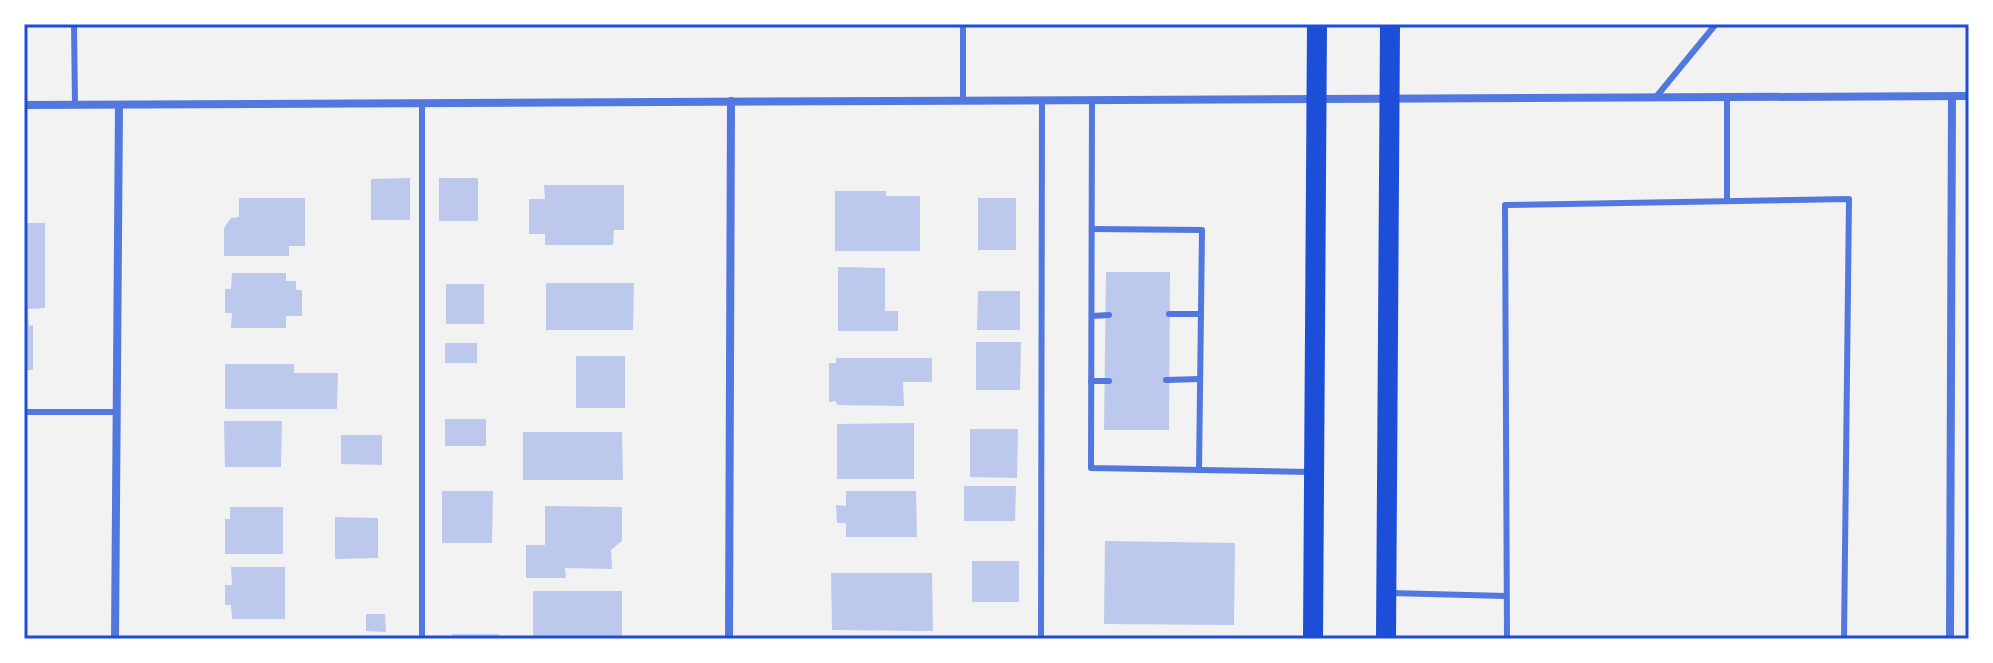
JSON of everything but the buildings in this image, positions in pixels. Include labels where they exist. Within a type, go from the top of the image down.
[{"type":"main road","points":[[1313,639],[1317,24]]},
{"type":"main road","points":[[1386,639],[1390,24]]},
{"type":"street","points":[[1950,639],[1952,96]]},
{"type":"street","points":[[24,105],[1969,96]]},
{"type":"street","points":[[729,639],[731,101]]},
{"type":"street","points":[[115,639],[119,105]]},
{"type":"lane","points":[[74,24],[75,105]]},
{"type":"lane","points":[[963,24],[963,100]]},
{"type":"lane","points":[[1656,97],[1716,24]]},
{"type":"lane","points":[[1727,97],[1727,201]]},
{"type":"lane","points":[[1041,639],[1042,100]]},
{"type":"lane","points":[[1092,100],[1091,468],[1315,472]]},
{"type":"lane","points":[[422,103],[422,639]]},
{"type":"lane","points":[[1507,639],[1505,205],[1849,199],[1844,639]]},
{"type":"lane","points":[[1092,229],[1202,230],[1199,470]]},
{"type":"lane","points":[[1169,314],[1201,314]]},
{"type":"lane","points":[[1092,316],[1109,315]]},
{"type":"lane","points":[[1166,380],[1200,379]]},
{"type":"lane","points":[[1091,381],[1109,381]]},
{"type":"lane","points":[[24,412],[117,412]]},
{"type":"lane","points":[[1387,593],[1506,596]]}]
